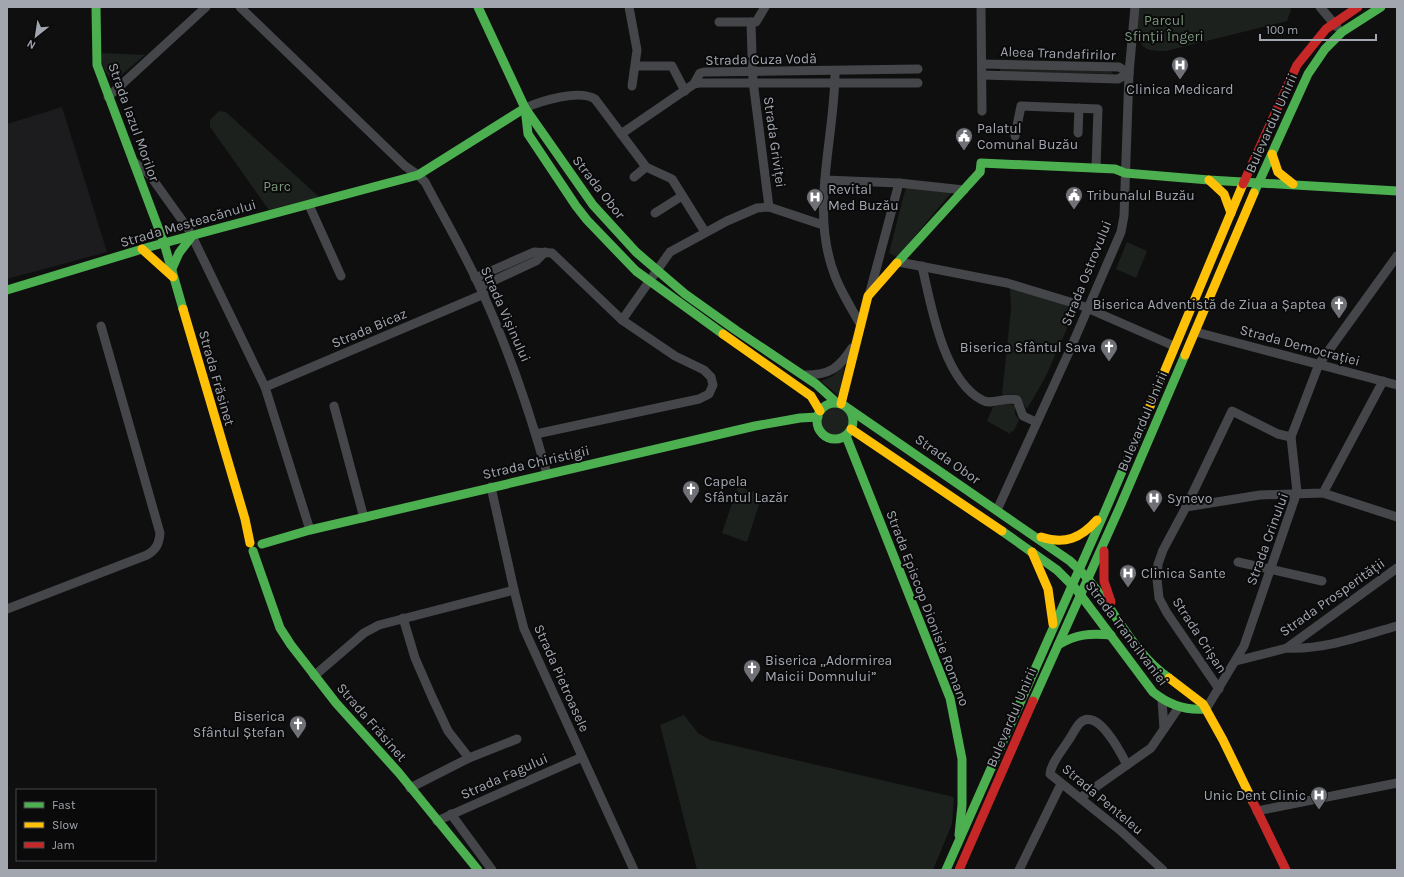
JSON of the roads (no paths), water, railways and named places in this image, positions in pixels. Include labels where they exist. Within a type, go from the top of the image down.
[{"type":"main road","name":"Strada Iazul Morilor","points":[[96,7],[96,57],[100,74],[164,244]]},
{"type":"main road","points":[[478,7],[524,108]]},
{"type":"main road","name":"Bulevardul Unirii","points":[[946,870],[1106,508],[1245,181],[1297,65],[1323,30],[1358,7]]},
{"type":"main road","name":"Bulevardul Unirii","points":[[960,870],[1058,645],[1105,542],[1259,182],[1308,74],[1320,56],[1342,32],[1381,7]]},
{"type":"main road","points":[[1320,56],[1323,30]]},
{"type":"main road","name":"Strada Mesteacănului","points":[[7,290],[142,249],[164,244],[190,233],[309,204],[418,175],[524,108]]},
{"type":"main road","name":"Strada Obor","points":[[524,108],[540,126],[561,160],[588,198],[613,229],[655,271],[675,287],[816,384],[842,405],[1031,533]]},
{"type":"main road","name":"Strada Obor","points":[[524,108],[528,134],[576,206],[607,242],[648,281],[735,344],[811,396],[819,414]]},
{"type":"main road","points":[[1272,154],[1278,172],[1293,184]]},
{"type":"main road","points":[[981,167],[1116,177],[1125,173]]},
{"type":"main road","points":[[981,167],[1115,169],[1125,173],[1209,180],[1397,191]]},
{"type":"main road","points":[[842,405],[860,324],[868,296],[964,190],[981,167]]},
{"type":"main road","points":[[1209,180],[1225,193],[1230,203],[1232,213]]},
{"type":"main road","points":[[142,249],[172,274],[179,254],[190,233]]},
{"type":"main road","name":"Strada Frăsinet","points":[[164,244],[245,519],[257,545],[263,581],[280,628],[314,676],[478,870]]},
{"type":"main road","points":[[827,405],[842,405],[853,419],[849,433],[833,439],[824,435],[818,427],[819,414],[827,405]]},
{"type":"main road","name":"Strada Chiristigii","points":[[257,545],[310,530],[490,487],[755,426],[819,414]]},
{"type":"main road","name":"Strada Obor","points":[[849,433],[1030,550],[1057,570],[1072,584]]},
{"type":"main road","name":"Strada Episcop Dionisie Romano","points":[[849,433],[950,698],[962,759],[962,806],[958,843]]},
{"type":"main road","points":[[1031,533],[1059,542],[1071,540],[1086,532],[1106,508]]},
{"type":"main road","name":"Strada Transilvaniei","points":[[1031,533],[1079,569],[1088,578],[1121,626],[1146,658],[1174,682],[1197,698],[1206,709],[1286,870]]},
{"type":"main road","points":[[1105,542],[1103,571],[1104,581],[1121,626]]},
{"type":"main road","points":[[1030,550],[1048,590],[1053,625]]},
{"type":"main road","name":"Strada Transilvaniei","points":[[1072,584],[1153,692],[1162,700],[1179,707],[1206,709]]},
{"type":"main road","points":[[1058,645],[1070,637],[1083,633],[1111,636]]},
{"type":"main road","points":[[1162,700],[1166,691],[1174,682]]},
{"type":"main road","points":[[1179,707],[1187,690]]},
{"type":"street","points":[[108,96],[206,7]]},
{"type":"street","name":"Strada Vișinului","points":[[240,7],[405,166],[425,182],[482,290],[518,378],[547,474]]},
{"type":"street","points":[[629,7],[636,40],[636,66],[632,86]]},
{"type":"street","points":[[981,7],[982,111]]},
{"type":"street","name":"Strada Ostrovului","points":[[997,510],[1120,232],[1124,216],[1128,73],[1135,7]]},
{"type":"street","points":[[1320,7],[1342,32]]},
{"type":"street","points":[[1320,7],[1323,30]]},
{"type":"street","points":[[719,22],[754,22],[765,8]]},
{"type":"street","name":"Strada Griviței","points":[[754,22],[752,72],[769,207]]},
{"type":"street","name":"Aleea Trandafirilor","points":[[982,64],[1119,67],[1128,73],[1118,79],[982,75]]},
{"type":"street","points":[[636,66],[674,67],[685,91]]},
{"type":"street","name":"Strada Cuza Vodă","points":[[621,134],[685,91],[694,84],[701,72],[918,69]]},
{"type":"street","points":[[835,71],[834,110],[825,180],[823,225],[834,276],[860,324]]},
{"type":"street","name":"Strada Cuza Vodă","points":[[694,84],[835,81],[918,83]]},
{"type":"street","points":[[524,108],[548,99],[587,96],[595,99],[646,167],[672,179],[705,232]]},
{"type":"street","points":[[1015,136],[1021,106],[1098,109],[1096,168]]},
{"type":"street","points":[[1078,133],[1079,108]]},
{"type":"street","points":[[132,160],[149,174],[190,233],[265,387],[310,530]]},
{"type":"street","points":[[634,177],[646,167]]},
{"type":"street","points":[[825,180],[899,183],[964,190]]},
{"type":"street","points":[[868,296],[899,183]]},
{"type":"street","points":[[655,213],[682,196]]},
{"type":"street","points":[[309,204],[341,276]]},
{"type":"street","points":[[622,320],[655,271],[670,252],[705,232],[757,208],[769,207],[823,225]]},
{"type":"street","points":[[475,278],[534,252],[545,252],[557,256],[622,320],[675,356],[704,370],[711,377],[713,385],[709,394],[700,399],[536,434]]},
{"type":"street","points":[[482,290],[536,261],[545,252]]},
{"type":"street","points":[[1186,507],[1260,495],[1297,492],[1291,437],[1319,364],[1397,256]]},
{"type":"street","points":[[898,262],[1007,283],[1088,307],[1174,346]]},
{"type":"street","points":[[922,266],[941,343],[949,362],[960,378],[972,393],[986,402],[1011,398],[1018,400],[1023,416],[1036,422]]},
{"type":"street","name":"Strada Bicaz","points":[[265,387],[482,290]]},
{"type":"street","points":[[7,609],[147,555],[154,551],[160,542],[160,533],[101,326]]},
{"type":"street","name":"Strada Democrației","points":[[1196,332],[1397,385]]},
{"type":"street","points":[[803,375],[818,375],[834,369],[846,358],[856,343]]},
{"type":"street","points":[[1323,493],[1383,381]]},
{"type":"street","points":[[334,406],[364,518]]},
{"type":"street","name":"Strada Crișan","points":[[1219,689],[1175,627],[1159,598],[1157,579],[1158,564],[1163,550],[1186,507],[1232,411],[1278,434],[1291,437]]},
{"type":"street","name":"Strada Pietroasele","points":[[490,487],[524,628],[634,870]]},
{"type":"street","name":"Strada Crinului","points":[[1206,709],[1244,646],[1297,492],[1323,493],[1397,517]]},
{"type":"street","points":[[1238,562],[1322,581]]},
{"type":"street","name":"Strada Prosperității","points":[[1236,661],[1287,648],[1397,568]]},
{"type":"street","points":[[314,676],[364,633],[379,624],[514,590]]},
{"type":"street","points":[[403,618],[415,658],[448,731],[469,758]]},
{"type":"street","points":[[1287,648],[1324,646],[1397,626]]},
{"type":"street","points":[[1162,700],[1164,729]]},
{"type":"street","points":[[1080,798],[1151,748],[1179,707]]},
{"type":"street","name":"Strada Penteleu","points":[[1127,765],[1116,745],[1096,720],[1090,719],[1084,720],[1080,723],[1050,771],[1051,776],[1140,848],[1163,870]]},
{"type":"street","points":[[410,788],[469,758],[517,739]]},
{"type":"street","name":"Strada Fagului","points":[[437,821],[582,757]]},
{"type":"street","points":[[1257,811],[1397,783]]},
{"type":"street","points":[[1019,870],[1061,784]]},
{"type":"street","points":[[451,814],[492,870]]},
{"type":"place","name":"Clinica Medicard","points":[[1180,80]]},
{"type":"place","name":"Palatul Comunal Buzău","points":[[964,151]]},
{"type":"place","name":"Tribunalul Buzău","points":[[1074,210]]},
{"type":"place","name":"Revital Med Buzău","points":[[815,212]]},
{"type":"place","name":"Biserica Adventistă de Ziua a Șaptea","points":[[1339,319]]},
{"type":"place","name":"Biserica Sfântul Sava","points":[[1109,362]]},
{"type":"place","name":"Capela Sfântul Lazăr","points":[[691,504]]},
{"type":"place","name":"Synevo","points":[[1154,513]]},
{"type":"place","name":"Clinica Sante","points":[[1128,588]]},
{"type":"place","name":"Biserica „Adormirea Maicii Domnului”","points":[[752,683]]},
{"type":"place","name":"Biserica Sfântul Ștefan","points":[[298,739]]},
{"type":"place","name":"Unic Dent Clinic","points":[[1319,810]]},
{"type":"park label","name":"Parcul Sfinții Îngeri","points":[[1164,28]]},
{"type":"park label","name":"Parc","points":[[277,186]]}]
